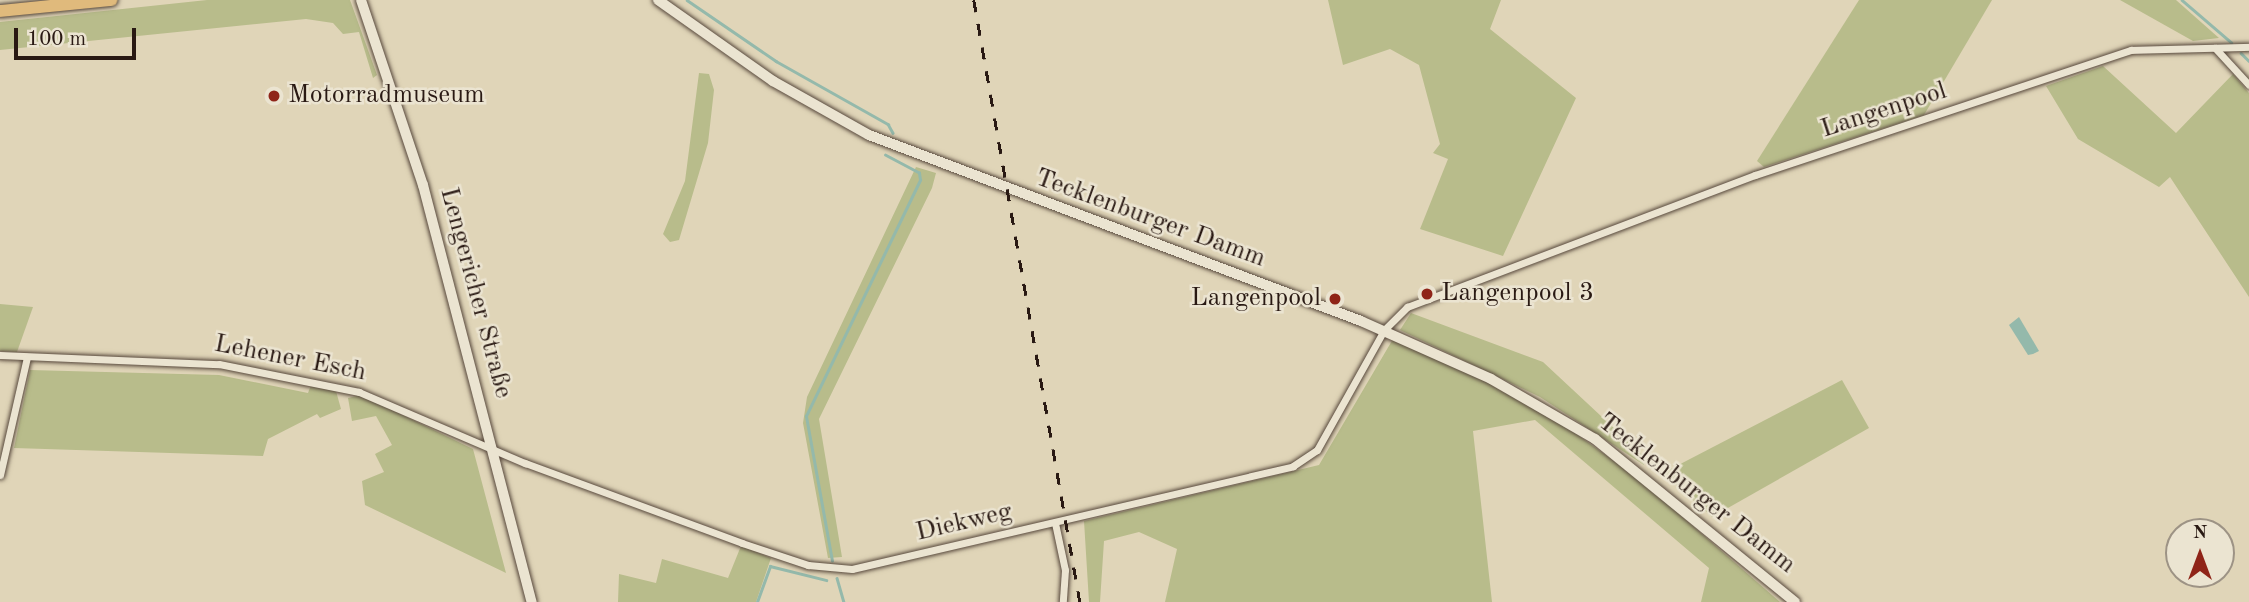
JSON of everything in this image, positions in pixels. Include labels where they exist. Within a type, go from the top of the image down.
[{"type":"highway","points":[[0,11],[111,0]]},
{"type":"main road","name":"Lengericher Straße","points":[[361,0],[423,185],[531,602]]},
{"type":"main road","name":"Tecklenburger Damm","points":[[658,0],[773,81],[869,135],[1384,330],[1491,379],[1595,439],[1795,602]]},
{"type":"street","name":"Langenpool","points":[[1384,330],[1407,307],[1755,176],[2131,50],[2249,47]]},
{"type":"street","points":[[2215,48],[2249,85]]},
{"type":"street","name":"Diekweg","points":[[492,449],[783,558],[832,569],[1055,523],[1293,466],[1326,437],[1384,330]]},
{"type":"street","name":"Lehener Esch","points":[[0,355],[249,368],[386,401],[492,449]]},
{"type":"street","points":[[0,475],[27,357]]},
{"type":"street","points":[[1055,523],[1065,570],[1063,602]]},
{"type":"green space","points":[[207,0],[350,0],[377,75],[373,78],[359,32],[343,34],[333,23],[306,19],[0,50],[0,22]]},
{"type":"green space","points":[[1328,0],[1501,0],[1490,29],[1576,98],[1503,256],[1420,229],[1448,159],[1433,153],[1440,144],[1419,65],[1390,49],[1343,65]]},
{"type":"green space","points":[[1859,0],[1992,0],[1924,115],[1764,167],[1757,161]]},
{"type":"green space","points":[[2120,0],[2176,0],[2219,38],[2193,41]]},
{"type":"green space","points":[[2103,66],[2176,133],[2233,74],[2249,93],[2249,297],[2170,177],[2159,187],[2078,139],[2046,86]]},
{"type":"green space","points":[[699,73],[709,74],[714,90],[708,143],[679,240],[670,242],[663,234],[685,181]]},
{"type":"green space","points":[[916,167],[936,173],[932,188],[819,419],[842,557],[828,558],[803,423],[807,397]]},
{"type":"green space","points":[[0,304],[33,307],[17,352],[0,351]]},
{"type":"green space","points":[[1411,313],[1543,362],[1645,457],[1644,465],[1540,397],[1400,330]]},
{"type":"green space","points":[[1393,339],[1479,378],[1575,433],[1640,480],[1780,602],[1701,602],[1709,568],[1535,420],[1473,431],[1492,602],[1165,602],[1177,549],[1139,532],[1104,541],[1100,602],[1089,602],[1084,521],[1319,465]]},
{"type":"green space","points":[[30,370],[219,375],[308,393],[311,385],[336,391],[341,409],[320,418],[317,414],[268,439],[263,456],[14,448]]},
{"type":"green space","points":[[1842,380],[1869,428],[1712,517],[1663,473]]},
{"type":"green space","points":[[361,395],[473,449],[506,573],[365,505],[362,481],[384,472],[375,454],[392,445],[376,416],[352,421],[348,398]]},
{"type":"green space","points":[[741,546],[771,558],[756,602],[618,602],[619,574],[656,583],[662,559],[728,578]]},
{"type":"shaded area","points":[[2019,317],[2039,351],[2033,354],[2028,355],[2009,325]]},
{"type":"waterway","points":[[687,0],[776,61],[888,124],[893,133]]},
{"type":"waterway","points":[[2182,0],[2231,42]]},
{"type":"waterway","points":[[2241,53],[2249,61]]},
{"type":"waterway","points":[[832,561],[806,416],[920,180],[919,173],[885,155]]},
{"type":"waterway","points":[[757,602],[770,566],[826,580]]},
{"type":"waterway","points":[[837,578],[844,602]]},
{"type":"railway","points":[[974,0],[1080,602]]},
{"type":"place","name":"Motorradmuseum","points":[[274,96]]},
{"type":"place","name":"Langenpool 3","points":[[1427,294]]},
{"type":"place","name":"Langenpool","points":[[1335,299]]}]
